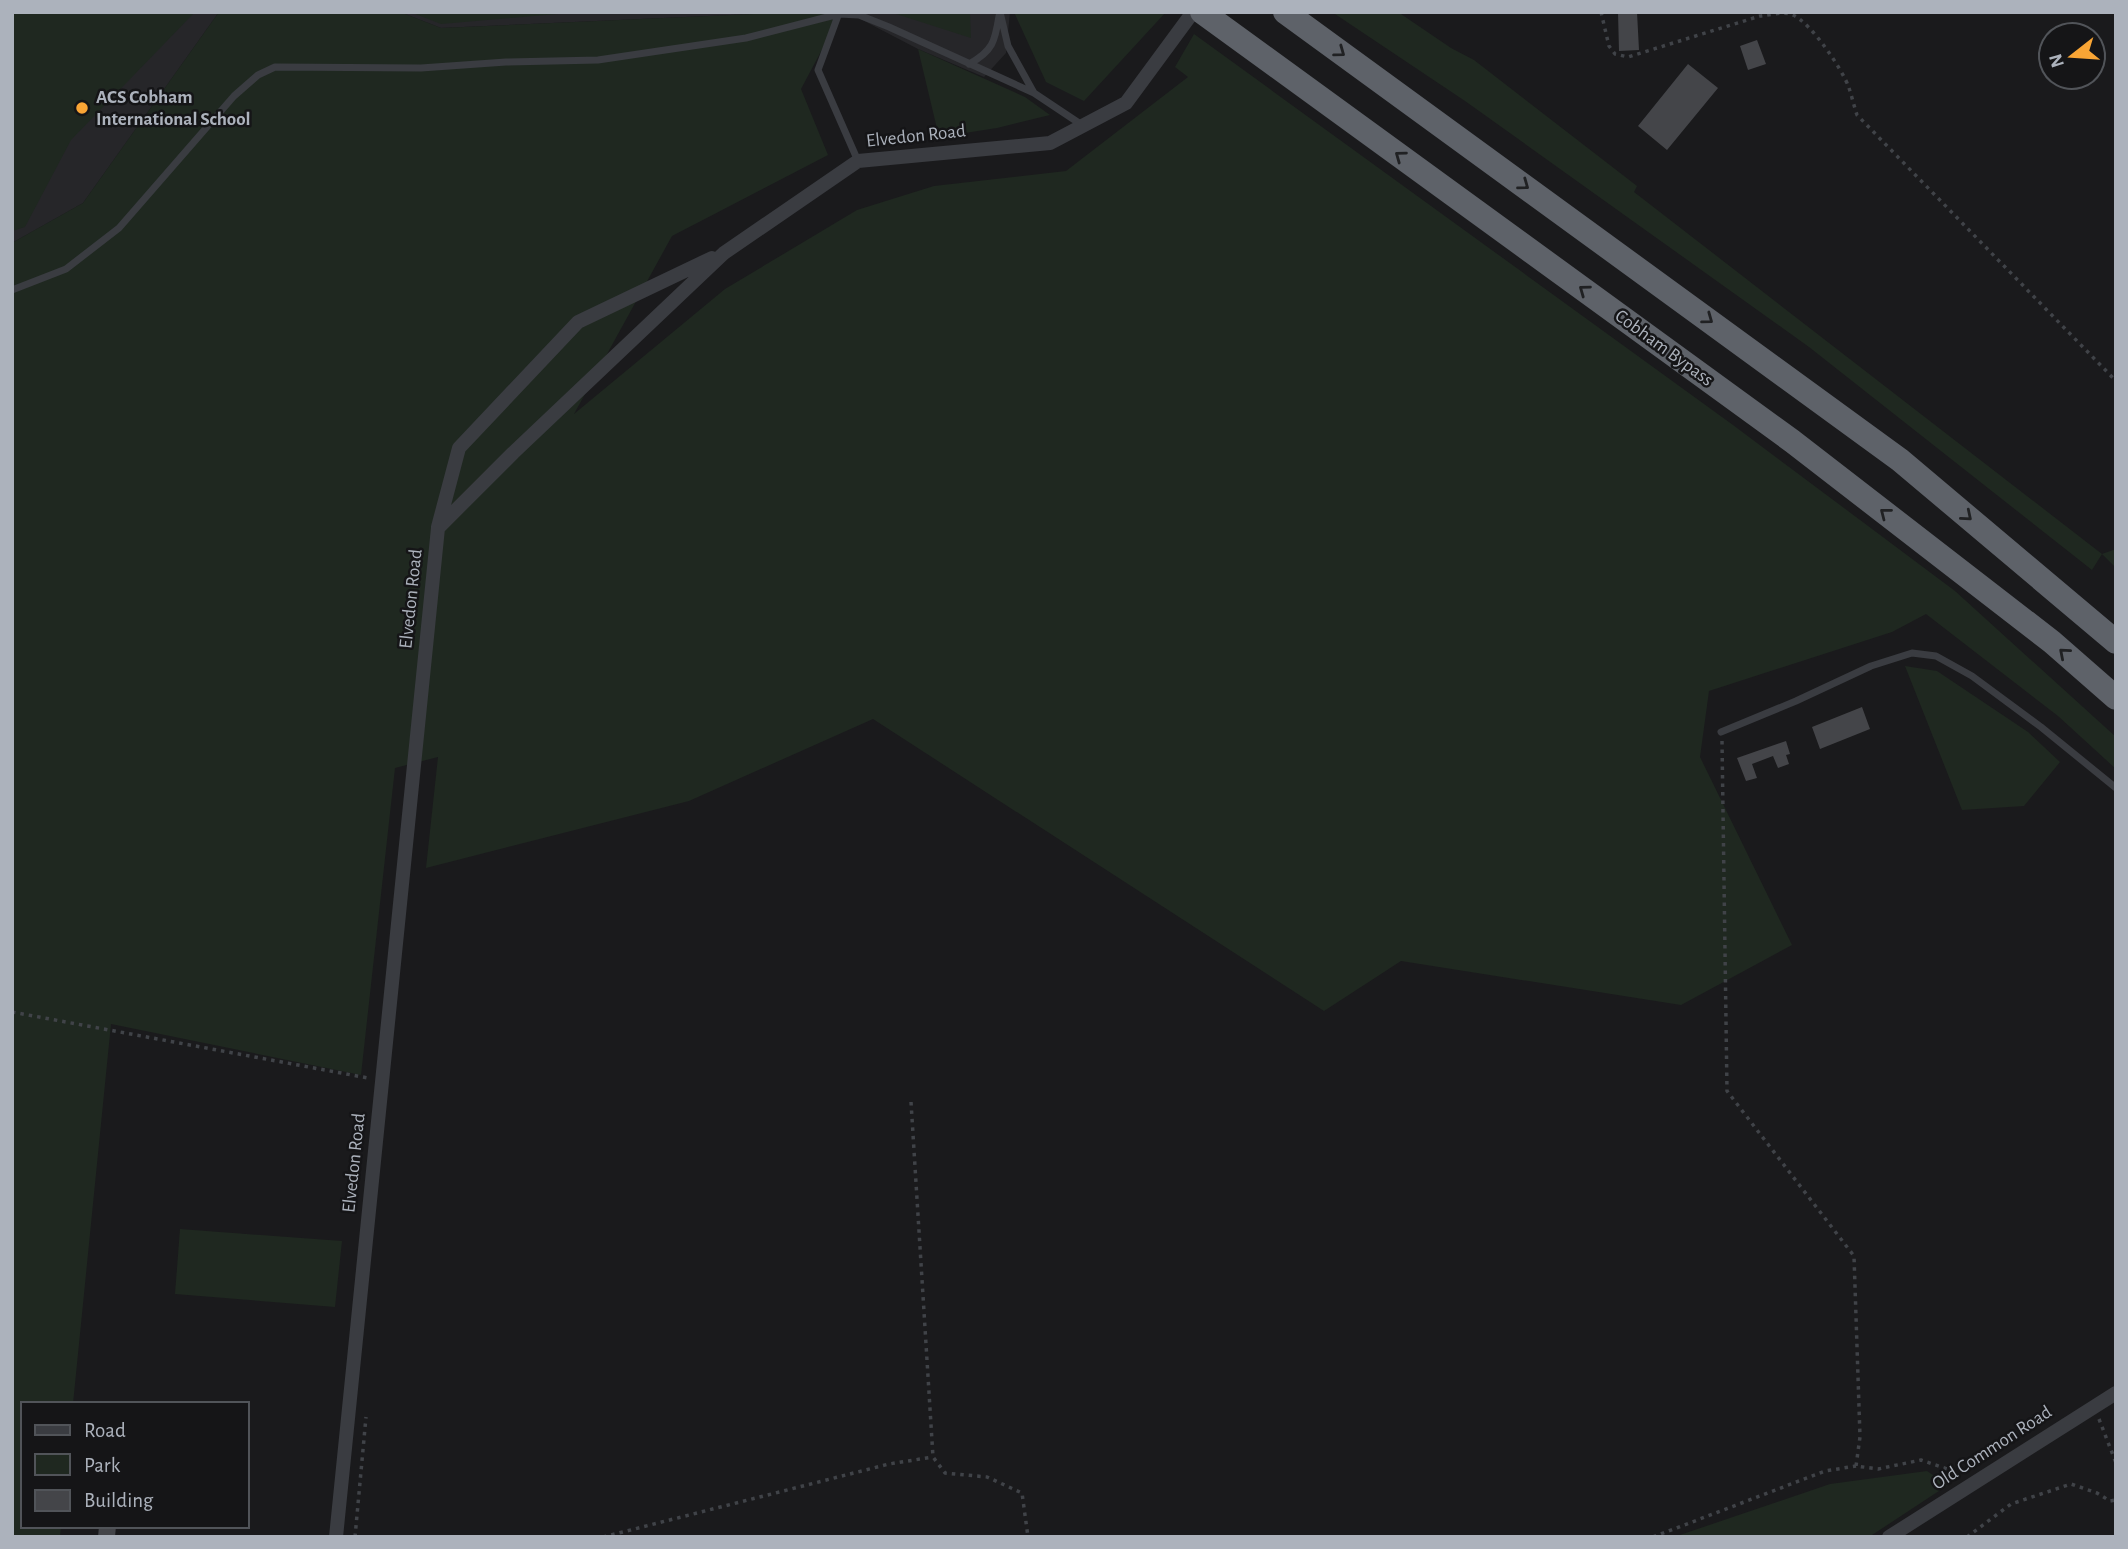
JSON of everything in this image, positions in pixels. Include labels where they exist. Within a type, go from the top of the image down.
[{"type":"highway","name":"Cobham Bypass","points":[[1202,12],[1792,441],[2052,642],[2116,698]]},
{"type":"highway","points":[[1284,12],[1900,460],[2116,642]]},
{"type":"street","name":"Elvedon Road","points":[[336,1537],[438,528],[523,443],[724,253],[858,161],[1050,143],[1126,103],[1193,12]]},
{"type":"street","points":[[438,528],[459,448],[578,322],[724,253]]},
{"type":"street","name":"Old Common Road","points":[[1889,1537],[2116,1393]]},
{"type":"lane","points":[[969,64],[983,57],[995,41],[1000,12]]},
{"type":"lane","points":[[1000,12],[1008,46],[1034,93]]},
{"type":"lane","points":[[839,13],[818,70],[858,161]]},
{"type":"lane","points":[[12,290],[66,269],[120,228],[234,96],[258,75],[275,67],[421,68],[506,62],[598,60],[746,38],[839,13],[859,15],[879,23],[1034,93],[1083,126]]},
{"type":"lane","points":[[1721,732],[1796,702],[1871,666],[1912,653],[1936,656],[1972,676],[2041,727],[2116,788]]},
{"type":"path","points":[[1601,12],[1609,46],[1615,54],[1628,57],[1760,16],[1793,15],[1810,29],[1834,59],[1850,90],[1857,115],[2116,381]]},
{"type":"path","points":[[1721,732],[1727,1091],[1854,1255],[1860,1437],[1856,1466]]},
{"type":"path","points":[[12,1012],[382,1080]]},
{"type":"path","points":[[911,1102],[933,1457],[945,1473],[987,1477],[1022,1493],[1028,1537]]},
{"type":"path","points":[[2094,1406],[2116,1463]]},
{"type":"path","points":[[603,1537],[889,1464],[933,1457]]},
{"type":"path","points":[[1653,1537],[1825,1471],[1856,1466],[1878,1469],[1921,1460],[1978,1480]]},
{"type":"path","points":[[1967,1537],[2011,1504],[2071,1484],[2098,1493],[2110,1501],[2116,1500]]},
{"type":"shaded area","name":"ACS Cobham International School","points":[[12,12],[219,12],[83,203],[12,243]]},
{"type":"shaded area","points":[[400,12],[796,12],[441,28]]},
{"type":"shaded area","points":[[847,12],[1010,12],[1006,53],[984,77],[918,49]]},
{"type":"green space","name":"ACS Cobham International School","points":[[12,12],[195,12],[71,140],[25,227],[12,231]]},
{"type":"green space","points":[[219,12],[400,12],[441,28],[842,12],[801,89],[828,155],[672,236],[574,414],[725,289],[857,210],[934,186],[1066,171],[1188,77],[1175,67],[1194,34],[1733,425],[1955,591],[2116,737],[2116,769],[2058,716],[1926,614],[1892,632],[1709,691],[1700,757],[1792,945],[1681,1005],[1401,961],[1324,1011],[873,719],[689,801],[426,868],[438,757],[395,768],[361,1075],[111,1024],[73,1402],[21,1402],[21,1528],[61,1528],[60,1537],[12,1537],[12,243],[83,203]]},
{"type":"green space","points":[[410,12],[581,12],[441,24]]},
{"type":"green space","points":[[890,12],[970,12],[971,38]]},
{"type":"green space","points":[[1014,12],[1166,12],[1084,101],[1046,82]]},
{"type":"green space","points":[[1332,12],[1398,12],[1451,48],[1474,60],[1637,186],[1634,192],[2102,554],[2092,570],[1809,347],[1465,101]]},
{"type":"green space","points":[[918,49],[1025,97],[1050,115],[997,128],[939,137]]},
{"type":"green space","points":[[2116,549],[2116,568],[2102,554]]},
{"type":"green space","points":[[1905,666],[1937,671],[2028,732],[2060,762],[2024,806],[1962,810]]},
{"type":"green space","points":[[180,1229],[342,1241],[335,1307],[175,1294]]},
{"type":"green space","points":[[1927,1471],[1948,1485],[1869,1537],[1674,1537],[1830,1484]]},
{"type":"building","points":[[1618,12],[1637,12],[1639,50],[1619,51]]},
{"type":"building","points":[[1757,40],[1766,64],[1748,70],[1740,46]]},
{"type":"building","points":[[1688,64],[1718,88],[1667,150],[1638,126]]},
{"type":"building","points":[[1862,707],[1870,729],[1820,749],[1812,727]]},
{"type":"building","points":[[1786,741],[1790,754],[1786,755],[1789,764],[1778,768],[1773,756],[1752,764],[1757,778],[1746,781],[1737,758]]},
{"type":"building","points":[[99,1528],[116,1528],[115,1537],[98,1537]]},
{"type":"place","name":"ACS Cobham International School","points":[[82,108]]}]
